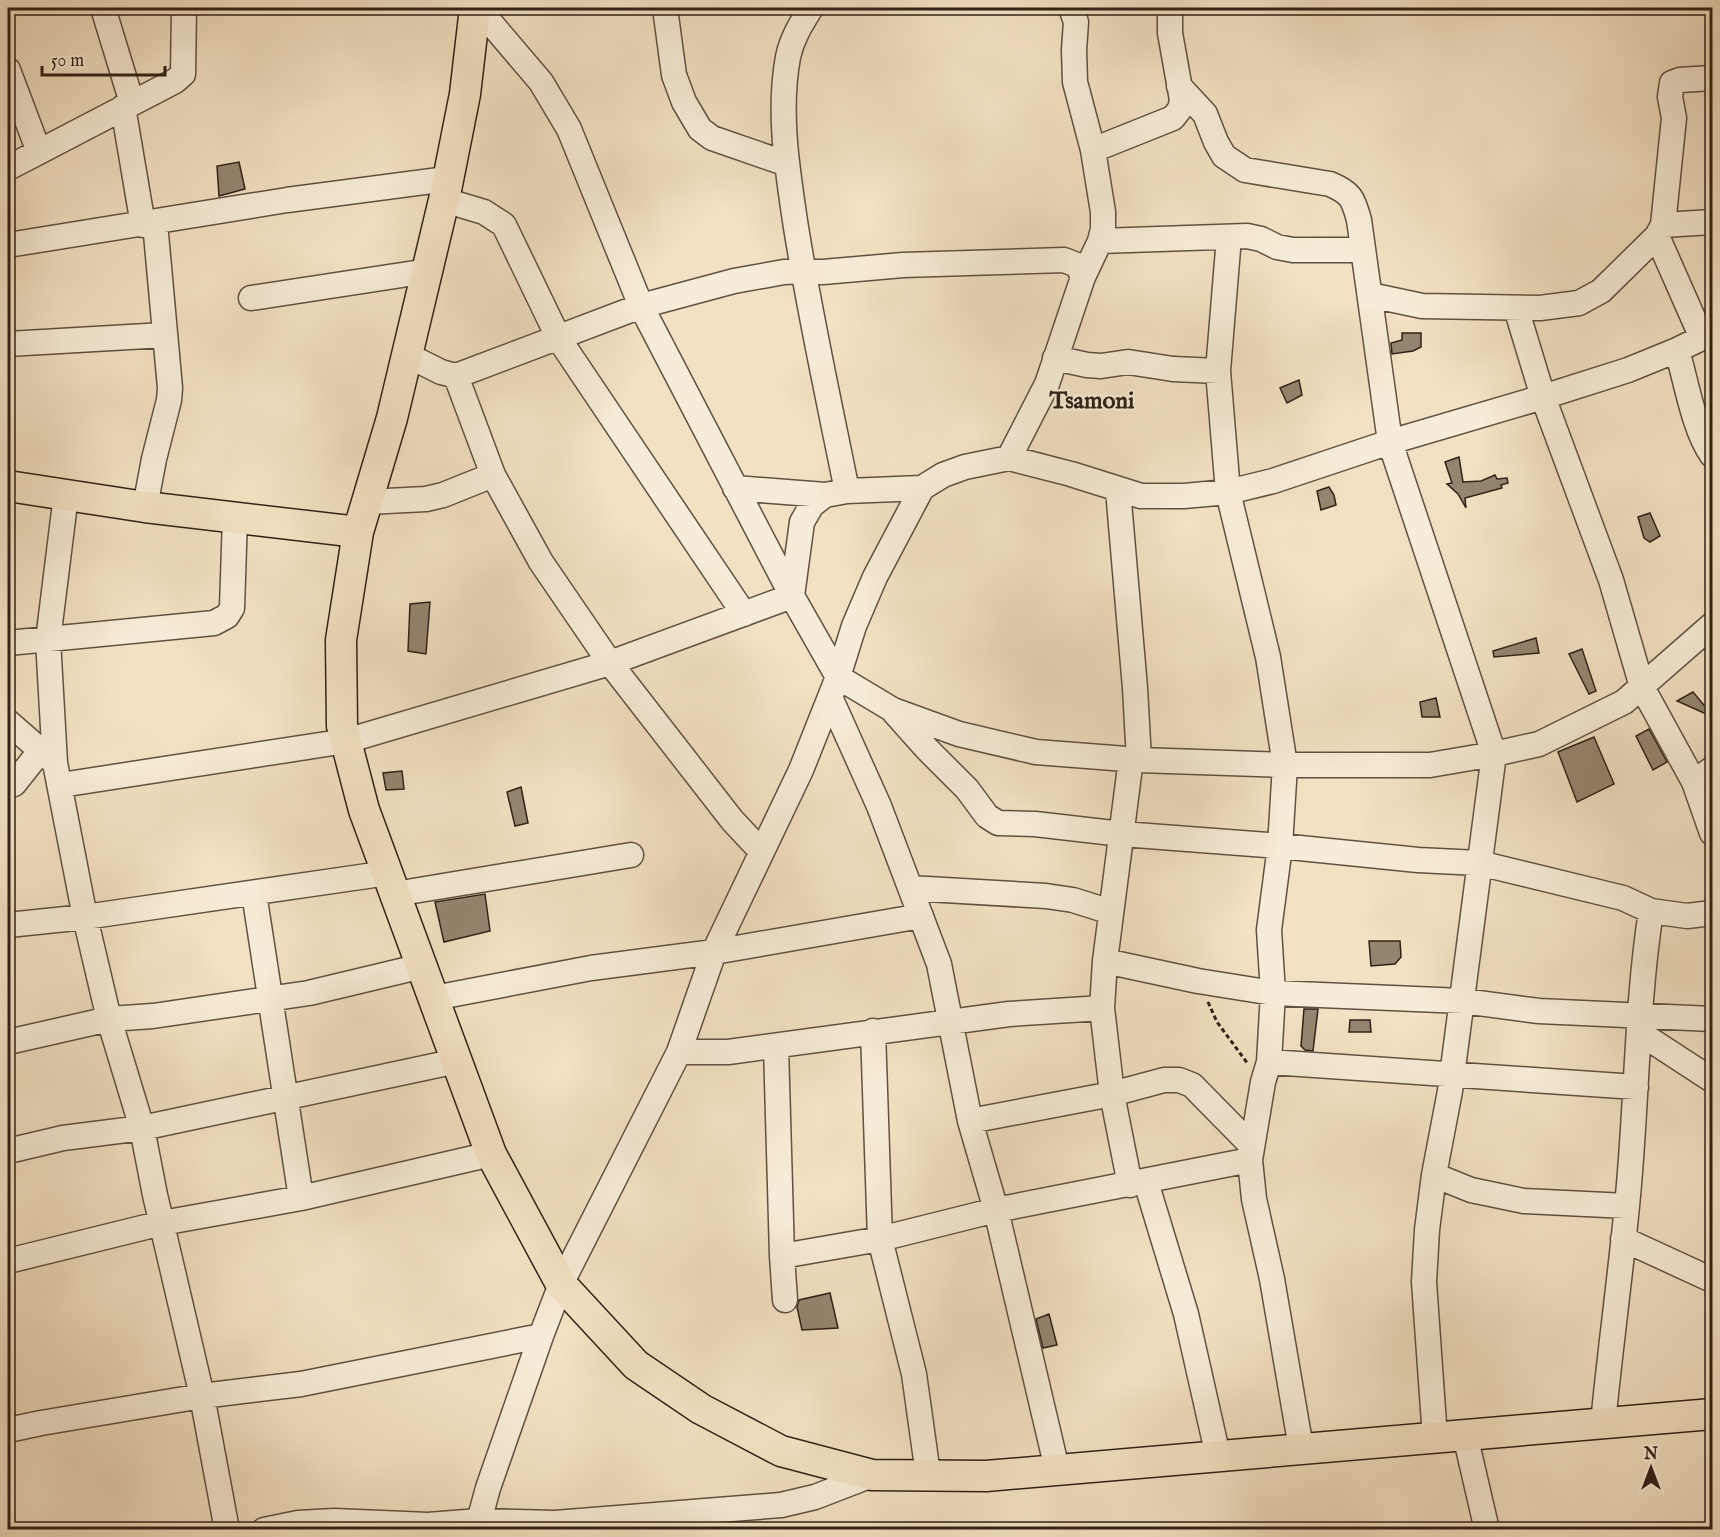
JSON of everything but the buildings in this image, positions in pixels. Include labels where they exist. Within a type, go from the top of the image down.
[{"type":"main road","points":[[477,8],[465,94],[428,271],[392,418],[358,532],[341,640],[342,726],[364,810],[491,1154],[561,1284],[636,1365],[701,1409],[781,1451],[872,1475],[986,1476],[1713,1414]]},
{"type":"main road","points":[[8,486],[145,507],[358,532]]},
{"type":"street","points":[[103,8],[127,105],[149,224],[170,388],[145,507]]},
{"type":"street","points":[[8,168],[175,81],[183,74],[184,8]]},
{"type":"street","points":[[477,8],[541,82],[569,129],[641,306],[792,596],[834,687],[939,964],[970,1121],[996,1210],[1057,1469]]},
{"type":"street","points":[[665,8],[674,75],[684,102],[700,129],[712,138],[787,164]]},
{"type":"street","points":[[811,8],[794,35],[788,58],[784,148],[836,493]]},
{"type":"street","points":[[1009,459],[1047,384],[1083,277],[1100,241],[1103,229],[1103,212],[1093,150],[1075,82],[1076,22],[1071,8]]},
{"type":"street","points":[[1093,150],[1173,118],[1180,109],[1182,100],[1170,33],[1170,8]]},
{"type":"street","points":[[8,71],[39,152]]},
{"type":"street","points":[[735,488],[836,493],[922,488],[943,475],[965,467],[1009,459],[1071,474],[1141,496],[1184,496],[1228,492],[1274,481],[1390,442],[1543,398],[1628,370],[1677,350],[1707,335],[1660,230],[1674,118],[1670,90],[1672,84],[1680,80],[1713,78]]},
{"type":"street","points":[[1179,86],[1205,114],[1224,156],[1245,170],[1330,184],[1342,189],[1353,198],[1359,220],[1390,442],[1494,754],[1463,1001],[1427,1230],[1424,1282],[1435,1438]]},
{"type":"street","points":[[8,245],[287,200],[446,190],[504,225],[559,339],[744,614]]},
{"type":"street","points":[[1370,295],[1422,306],[1540,308],[1579,303],[1601,291],[1660,230],[1713,222]]},
{"type":"street","points":[[1100,241],[1247,236],[1261,238],[1277,247],[1293,250],[1363,250]]},
{"type":"street","points":[[1229,237],[1218,371],[1228,492],[1268,657],[1285,765],[1280,846],[1269,930],[1273,993],[1266,1072],[1251,1153],[1254,1199],[1272,1279],[1302,1448]]},
{"type":"street","points":[[407,355],[441,372],[456,376],[559,339],[641,306],[734,281],[784,272],[823,272],[903,265],[1064,260],[1077,265],[1083,277]]},
{"type":"street","points":[[251,298],[428,271]]},
{"type":"street","points":[[1515,308],[1543,398],[1611,580],[1642,687],[1703,775],[1713,833]]},
{"type":"street","points":[[8,344],[164,335]]},
{"type":"street","points":[[1677,350],[1699,427],[1713,455]]},
{"type":"street","points":[[1055,358],[1087,365],[1128,363],[1173,369],[1218,371]]},
{"type":"street","points":[[456,376],[493,476],[541,562],[610,663],[732,820],[761,851]]},
{"type":"street","points":[[367,502],[426,499],[493,476]]},
{"type":"street","points":[[479,1521],[488,1488],[561,1284],[679,1052],[714,952],[801,770],[834,687],[854,626],[871,587],[922,488]]},
{"type":"street","points":[[1118,490],[1135,688],[1135,760],[1122,834],[1105,961],[1102,1008],[1112,1094],[1138,1184],[1186,1314],[1218,1456]]},
{"type":"street","points":[[792,596],[802,522],[812,505],[836,493]]},
{"type":"street","points":[[66,495],[48,640],[52,766],[109,1019],[142,1128],[202,1396],[227,1530]]},
{"type":"street","points":[[8,643],[197,626],[214,623],[227,616],[232,608],[236,517]]},
{"type":"street","points":[[8,786],[52,766],[346,741],[610,663],[792,596]]},
{"type":"street","points":[[834,687],[959,734],[1036,752],[1135,760],[1285,765],[1430,765],[1539,744],[1624,702],[1713,625]]},
{"type":"street","points":[[893,710],[927,749],[967,789],[992,820],[998,823],[1035,824],[1122,834],[1280,846],[1418,860],[1479,863],[1623,898],[1652,911],[1687,916],[1713,914]]},
{"type":"street","points":[[8,722],[52,766]]},
{"type":"street","points":[[8,925],[85,917],[254,893],[392,884],[632,855]]},
{"type":"street","points":[[910,888],[1046,896],[1073,900],[1112,912]]},
{"type":"street","points":[[254,893],[301,1198]]},
{"type":"street","points":[[1603,1423],[1627,1206],[1641,1024],[1643,962],[1652,911]]},
{"type":"street","points":[[434,998],[591,968],[714,952],[921,916]]},
{"type":"street","points":[[1105,961],[1198,981],[1273,993],[1463,1001],[1641,1024],[1713,1019]]},
{"type":"street","points":[[8,1042],[109,1019],[153,1016],[309,993],[422,966]]},
{"type":"street","points":[[679,1052],[728,1052],[1009,1014],[1102,1008]]},
{"type":"street","points":[[1641,1024],[1713,1080]]},
{"type":"street","points":[[873,1031],[880,1239],[914,1374],[928,1474]]},
{"type":"street","points":[[776,1047],[785,1300]]},
{"type":"street","points":[[8,1151],[63,1138],[142,1128],[457,1061]]},
{"type":"street","points":[[1266,1072],[1452,1075],[1636,1087]]},
{"type":"street","points":[[970,1121],[1112,1094],[1164,1080],[1179,1080],[1192,1085],[1251,1153]]},
{"type":"street","points":[[782,1256],[880,1239],[996,1210],[1138,1184],[1251,1153]]},
{"type":"street","points":[[8,1261],[162,1223],[301,1198],[491,1154]]},
{"type":"street","points":[[1434,1175],[1471,1190],[1524,1201],[1627,1206]]},
{"type":"street","points":[[1623,1239],[1713,1280]]},
{"type":"street","points":[[8,1430],[202,1396],[301,1384],[541,1336]]},
{"type":"street","points":[[1465,1435],[1487,1530]]},
{"type":"street","points":[[264,1530],[298,1523],[334,1521],[428,1525],[479,1521],[555,1522],[781,1505],[814,1497],[872,1475]]},
{"type":"path","points":[[1198,981],[1217,1022],[1266,1072]]},
{"type":"district","name":"Tsamoni","points":[[1092,401]]}]
